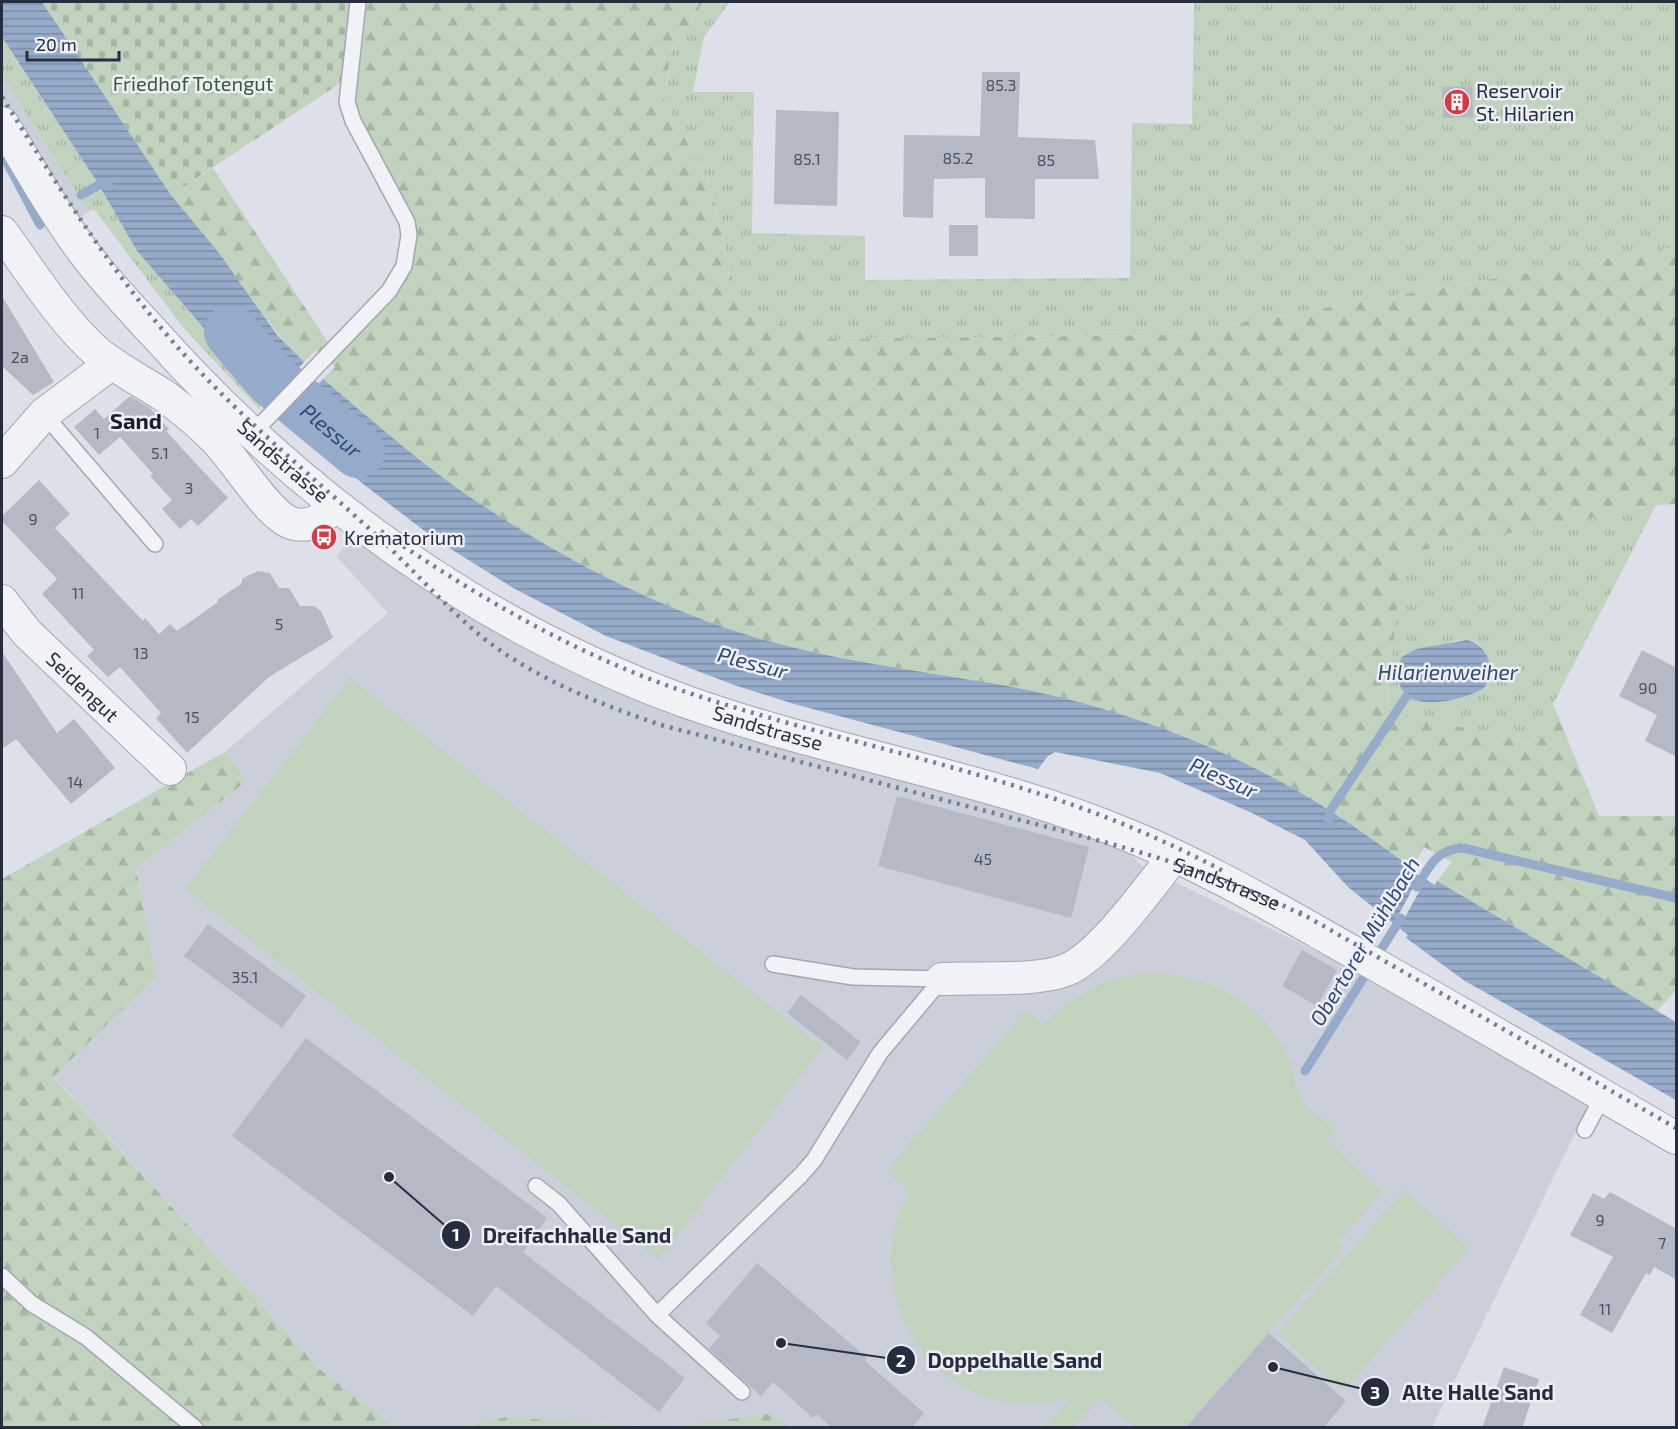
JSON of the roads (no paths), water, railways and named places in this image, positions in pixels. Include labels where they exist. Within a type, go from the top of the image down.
[{"type":"street","name":"Sandstrasse","points":[[2,123],[88,258],[194,378],[260,427],[334,506],[365,525],[387,546],[458,590],[541,638],[634,682],[738,719],[1044,804],[1126,834],[1271,906],[1677,1138]]},
{"type":"street","points":[[2,232],[83,339],[112,363],[162,394],[199,425],[231,457],[283,519],[296,524],[310,524],[322,519],[334,506]]},
{"type":"street","points":[[2,462],[44,414],[112,363]]},
{"type":"street","name":"Seidengut","points":[[2,601],[27,633],[170,769]]},
{"type":"street","points":[[942,979],[1035,976],[1068,969],[1094,950],[1174,856]]},
{"type":"lane","points":[[260,427],[379,303],[397,280],[404,266],[409,235],[407,222],[353,121],[347,102],[358,2]]},
{"type":"lane","points":[[44,414],[155,544]]},
{"type":"lane","points":[[772,964],[853,977],[942,979]]},
{"type":"lane","points":[[657,1315],[814,1160],[880,1053],[942,979]]},
{"type":"lane","points":[[1585,1130],[1603,1096]]},
{"type":"lane","points":[[536,1186],[559,1204],[657,1315],[742,1392]]},
{"type":"lane","points":[[2,1276],[32,1304],[86,1337],[195,1428]]},
{"type":"water","points":[[2,2],[42,2],[171,195],[218,252],[278,336],[304,362],[267,401],[137,251],[99,185],[2,37]]},
{"type":"water","points":[[323,379],[436,473],[476,501],[541,542],[645,596],[717,625],[787,646],[820,654],[1023,689],[1090,705],[1190,739],[1285,784],[1350,824],[1412,868],[1411,871],[1435,885],[1437,881],[1676,1022],[1676,1100],[1465,981],[1406,938],[1408,935],[1348,887],[1305,840],[1252,813],[1160,773],[1055,752],[1048,756],[1038,769],[794,704],[734,685],[606,636],[513,588],[435,539],[358,480],[287,417]]},
{"type":"water","name":"Hilarienweiher","points":[[1467,640],[1480,647],[1488,659],[1490,673],[1484,688],[1464,697],[1438,702],[1425,702],[1405,694],[1398,674],[1402,657],[1416,649]]},
{"type":"waterway","points":[[2,153],[40,225]]},
{"type":"waterway","points":[[81,195],[99,185],[109,184]]},
{"type":"waterway","name":"Plessur","points":[[231,332],[271,379],[358,451]]},
{"type":"waterway","points":[[1329,822],[1330,811],[1406,697]]},
{"type":"waterway","name":"Obertorer Mühlbach","points":[[1417,887],[1440,855],[1463,848],[1676,898]]},
{"type":"waterway","name":"Obertorer Mühlbach","points":[[1305,1071],[1401,918]]},
{"type":"railway","points":[[2,97],[90,234],[138,300],[191,362],[254,425],[379,538],[467,624],[502,652],[568,689],[661,725],[1158,858],[1233,884],[1306,917]]},
{"type":"railway","points":[[381,531],[451,577],[524,620],[599,658],[638,674],[722,704],[952,767],[1067,803],[1136,829],[1225,872]]},
{"type":"railway","points":[[1299,912],[1676,1128]]},
{"type":"place","name":"Reservoir St. Hilarien","points":[[1457,102]]},
{"type":"place","name":"Krematorium","points":[[324,537]]},
{"type":"place","name":"Dreifachhalle Sand","points":[[389,1177]]},
{"type":"place","name":"Doppelhalle Sand","points":[[781,1343]]},
{"type":"place","name":"Alte Halle Sand","points":[[1273,1367]]},
{"type":"district","name":"Sand","points":[[136,420]]},
{"type":"park label","name":"Friedhof Totengut","points":[[193,83]]}]
